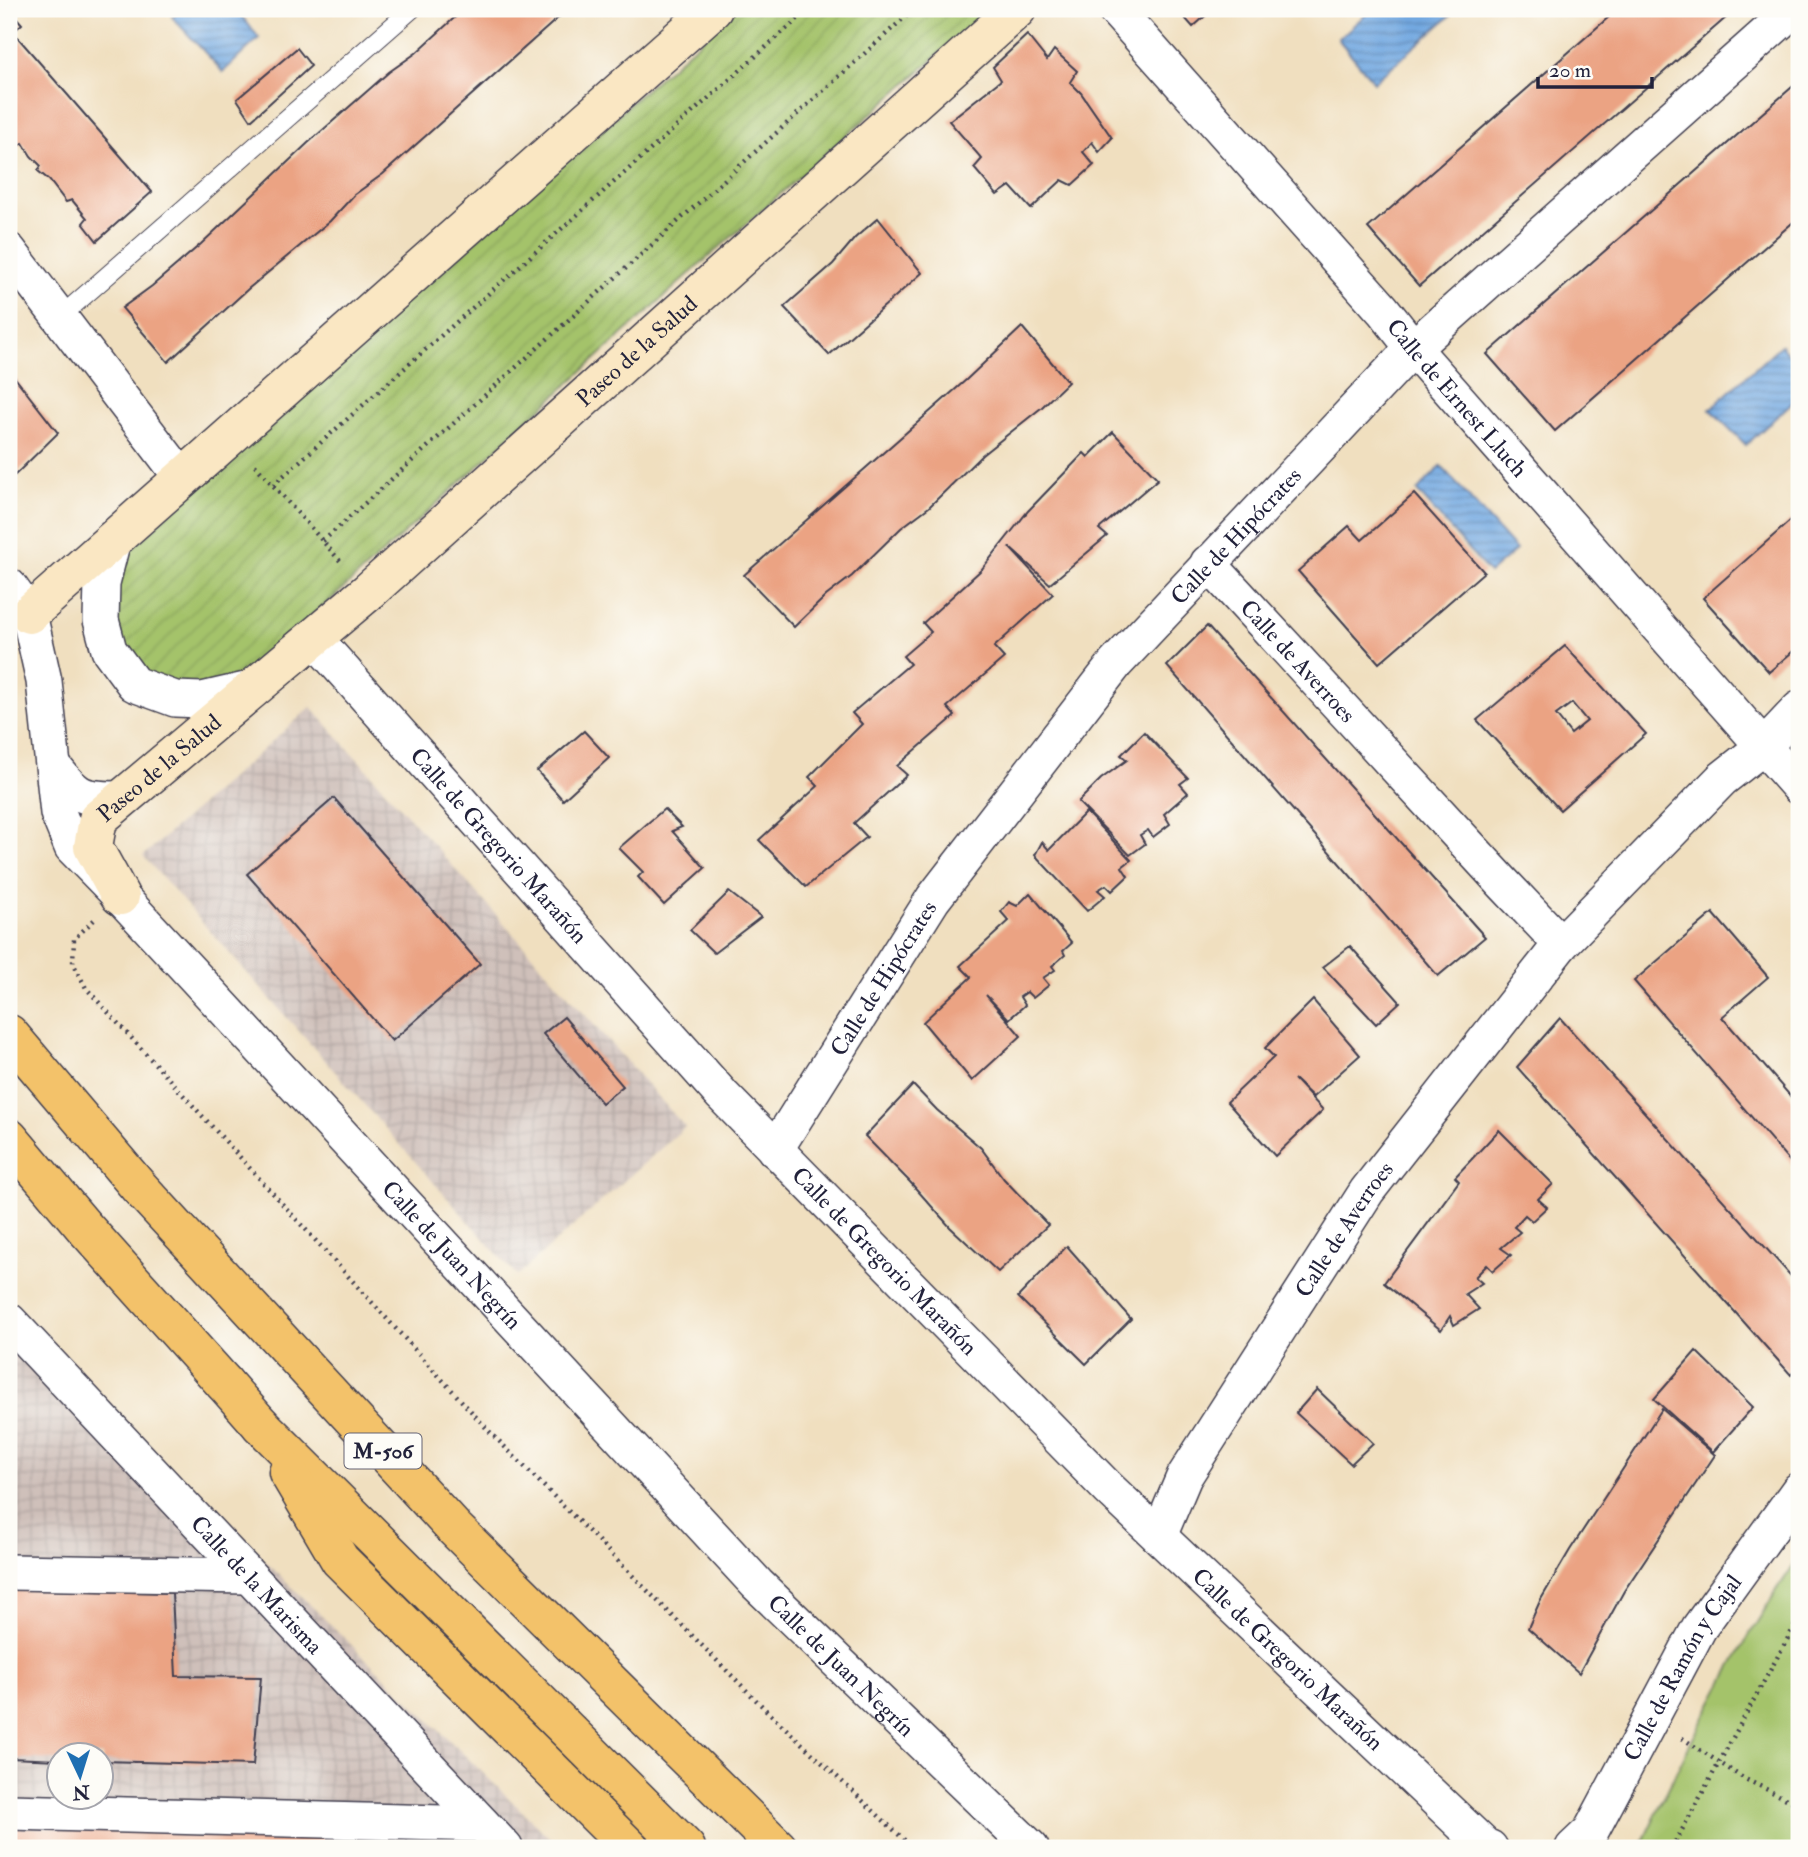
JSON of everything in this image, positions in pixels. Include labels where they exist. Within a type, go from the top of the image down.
[{"type":"main road","name":"M-506","points":[[9,1034],[137,1185],[453,1527],[778,1848]]},
{"type":"main road","name":"M-506","points":[[9,1138],[85,1228],[261,1425],[686,1848]]},
{"type":"main road","points":[[261,1425],[340,1560],[630,1848]]},
{"type":"street","points":[[19,600],[113,540],[713,9]]},
{"type":"street","name":"Paseo de la Salud","points":[[120,896],[93,847],[98,819],[368,592],[1017,9]]},
{"type":"street","name":"Calle de Ernest Lluch","points":[[1115,9],[1383,310],[1413,348],[1799,787]]},
{"type":"street","name":"Calle de Hipócrates","points":[[775,1150],[933,899],[1115,664],[1413,348],[1794,9]]},
{"type":"street","points":[[9,251],[183,479]]},
{"type":"street","name":"Paseo de la Salud","points":[[113,540],[102,583],[101,621],[109,650],[134,684],[175,699],[202,700],[254,688]]},
{"type":"street","name":"Calle de Averroes","points":[[1208,563],[1561,944]]},
{"type":"street","name":"Calle de Juan Negrín","points":[[19,600],[44,681],[58,813],[72,848],[120,896],[757,1584],[1031,1848]]},
{"type":"street","name":"Calle de Gregorio Marañón","points":[[314,638],[722,1095],[775,1150],[1109,1489],[1490,1848]]},
{"type":"street","name":"Calle de Averroes","points":[[1159,1536],[1184,1477],[1367,1191],[1561,944],[1722,779],[1764,746],[1799,709]]},
{"type":"street","points":[[54,767],[71,789],[90,799],[121,799]]},
{"type":"street","name":"Calle de la Marisma","points":[[9,1321],[494,1836]]},
{"type":"street","name":"Calle de Ramón y Cajal","points":[[1573,1848],[1591,1831],[1699,1629],[1799,1490]]},
{"type":"street","points":[[9,1572],[248,1576]]},
{"type":"street","points":[[9,1812],[494,1836]]},
{"type":"lane","points":[[60,317],[412,9]]},
{"type":"path","points":[[272,485],[809,9]]},
{"type":"path","points":[[323,541],[914,9]]},
{"type":"path","points":[[230,438],[368,592]]},
{"type":"path","points":[[120,896],[74,939],[73,963],[86,988],[488,1430],[765,1710],[913,1848]]},
{"type":"path","points":[[1672,1848],[1799,1618]]},
{"type":"path","points":[[1651,1717],[1744,1779],[1799,1805]]},
{"type":"shaded area","points":[[311,707],[685,1127],[517,1276],[143,856]]},
{"type":"shaded area","points":[[9,1312],[560,1848],[9,1848]]},
{"type":"green space","points":[[737,9],[990,9],[679,283],[300,628],[230,683],[198,687],[148,678],[113,647],[109,578],[133,541]]},
{"type":"green space","points":[[1799,1557],[1799,1848],[1640,1848],[1714,1699],[1754,1627]]},
{"type":"water","points":[[183,9],[236,9],[259,38],[223,72],[172,17]]},
{"type":"water","points":[[1372,9],[1444,9],[1450,16],[1374,82],[1338,39]]},
{"type":"water","points":[[1781,345],[1799,367],[1799,396],[1746,445],[1710,409]]},
{"type":"water","points":[[1441,466],[1516,550],[1489,573],[1417,491]]},
{"type":"building","points":[[9,9],[22,24],[13,32],[152,192],[97,241],[83,223],[87,218],[72,200],[66,202],[49,180],[38,171],[41,166],[23,143],[19,145],[9,134]]},
{"type":"building","points":[[464,9],[568,9],[383,174],[354,195],[330,221],[248,289],[168,362],[122,308],[201,244],[308,143],[389,72],[416,53]]},
{"type":"building","points":[[1177,9],[1213,9],[1193,27]]},
{"type":"building","points":[[1618,9],[1736,9],[1419,286],[1368,228]]},
{"type":"building","points":[[1027,35],[1047,60],[1054,50],[1077,71],[1070,82],[1081,93],[1112,138],[1099,152],[1092,142],[1083,152],[1094,165],[1072,185],[1062,180],[1031,209],[1010,186],[997,195],[974,168],[982,159],[949,121],[1001,80],[993,67]]},
{"type":"building","points":[[297,48],[311,66],[251,120],[237,99]]},
{"type":"building","points":[[1799,81],[1799,217],[1555,431],[1487,354]]},
{"type":"building","points":[[878,218],[922,273],[829,355],[784,307],[833,264],[855,238]]},
{"type":"building","points":[[1022,327],[1068,382],[1041,408],[982,455],[929,507],[901,528],[794,627],[744,575],[966,380]]},
{"type":"building","points":[[9,370],[58,433],[15,475],[9,467]]},
{"type":"building","points":[[1113,432],[1158,479],[1099,529],[1107,536],[1050,584],[1009,547],[1053,594],[994,647],[1004,658],[947,707],[955,716],[897,766],[907,775],[854,823],[867,837],[806,887],[759,840],[818,786],[809,777],[862,724],[852,713],[910,664],[903,656],[931,632],[923,623],[981,570],[1028,511],[1084,453],[1088,457]]},
{"type":"building","points":[[1414,494],[1484,572],[1379,663],[1298,571],[1349,526],[1362,540]]},
{"type":"building","points":[[1799,513],[1799,646],[1769,672],[1703,598]]},
{"type":"building","points":[[1207,626],[1485,937],[1438,976],[1167,666]]},
{"type":"building","points":[[1565,646],[1646,734],[1560,810],[1477,720]],"holes":[[[1572,703],[1587,721],[1571,734],[1556,715]]]},
{"type":"building","points":[[584,731],[609,758],[563,800],[537,771]]},
{"type":"building","points":[[1144,732],[1188,778],[1180,784],[1188,793],[1164,814],[1170,824],[1153,837],[1148,830],[1140,835],[1145,844],[1130,855],[1078,802],[1101,779],[1127,760],[1121,755]]},
{"type":"building","points":[[334,798],[480,964],[392,1041],[247,874]]},
{"type":"building","points":[[664,809],[682,827],[672,831],[705,868],[664,905],[638,877],[643,872],[619,848]]},
{"type":"building","points":[[1086,812],[1131,860],[1122,867],[1128,876],[1112,891],[1106,885],[1098,890],[1105,896],[1087,911],[1035,855],[1042,842],[1049,850]]},
{"type":"building","points":[[729,892],[761,917],[714,953],[690,930]]},
{"type":"building","points":[[1030,893],[1072,943],[1063,951],[1065,955],[1052,966],[1055,970],[1043,978],[1049,985],[1033,998],[1027,992],[1020,997],[1025,1005],[1009,1019],[986,995],[1021,1036],[972,1081],[923,1022],[971,977],[960,966],[1009,921],[1001,912],[1009,902],[1017,906]]},
{"type":"building","points":[[1713,913],[1768,977],[1722,1017],[1799,1106],[1799,1172],[1634,981]]},
{"type":"building","points":[[1350,946],[1400,1002],[1376,1024],[1323,967]]},
{"type":"building","points":[[1313,1000],[1360,1055],[1313,1097],[1294,1079],[1323,1110],[1275,1156],[1227,1102],[1274,1057],[1265,1048]]},
{"type":"building","points":[[564,1017],[623,1086],[602,1103],[543,1034]]},
{"type":"building","points":[[1560,1018],[1799,1285],[1799,1366],[1791,1375],[1517,1067]]},
{"type":"building","points":[[913,1085],[981,1148],[1004,1179],[1048,1225],[998,1272],[950,1227],[865,1136]]},
{"type":"building","points":[[1499,1130],[1553,1184],[1538,1199],[1547,1207],[1532,1221],[1525,1215],[1514,1227],[1520,1232],[1501,1248],[1511,1255],[1493,1271],[1487,1265],[1475,1277],[1482,1283],[1465,1294],[1479,1309],[1454,1325],[1450,1316],[1441,1330],[1384,1283],[1459,1181],[1455,1177]]},
{"type":"building","points":[[1067,1246],[1131,1319],[1086,1364],[1018,1297]]},
{"type":"building","points":[[1696,1351],[1753,1407],[1713,1452],[1654,1399]]},
{"type":"building","points":[[1317,1389],[1373,1443],[1351,1464],[1296,1413]]},
{"type":"building","points":[[1662,1409],[1715,1455],[1624,1591],[1579,1673],[1528,1628],[1540,1601],[1570,1550]]},
{"type":"building","points":[[9,1589],[172,1593],[176,1676],[261,1677],[253,1765],[116,1761],[116,1742],[46,1742],[46,1759],[9,1758]]},
{"type":"building","points":[[9,1827],[407,1839],[407,1848],[9,1848]]}]
